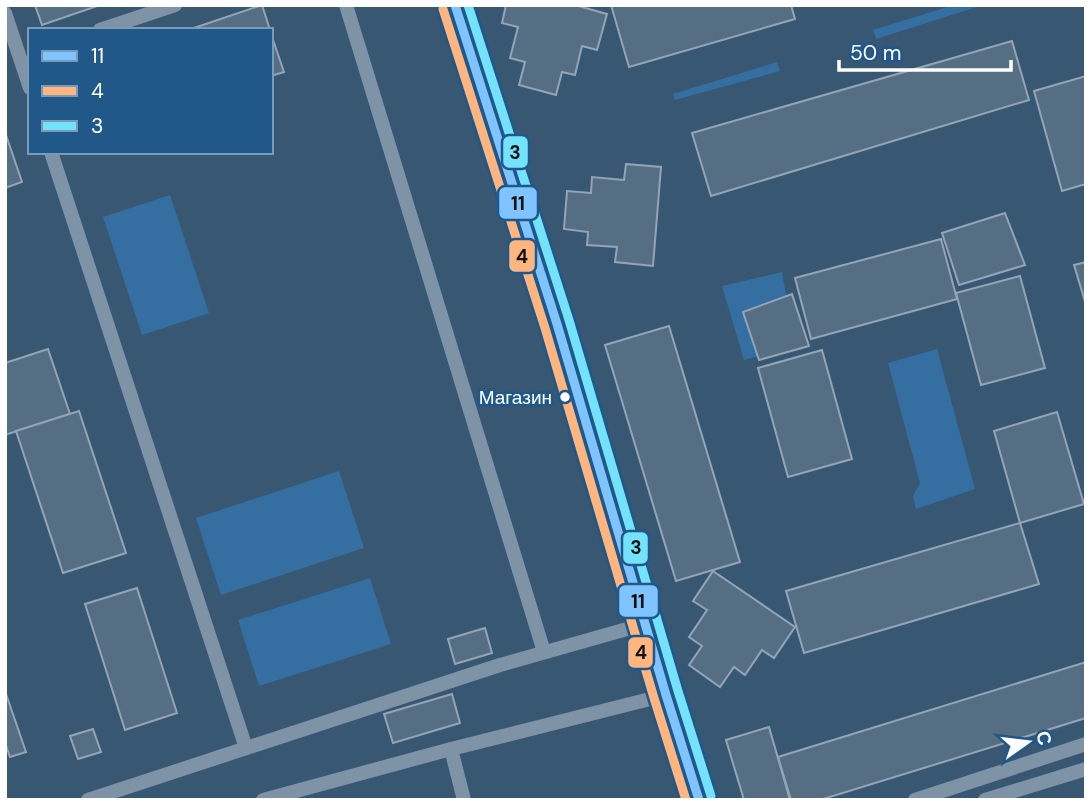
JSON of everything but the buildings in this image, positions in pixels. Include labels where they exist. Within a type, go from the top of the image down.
[{"type":"street","points":[[455,5],[557,324],[699,800]]},
{"type":"lane","points":[[104,28],[145,10],[175,5]]},
{"type":"lane","points":[[346,5],[544,652]]},
{"type":"lane","points":[[5,13],[24,54],[28,77]]},
{"type":"lane","points":[[52,154],[246,748]]},
{"type":"lane","points":[[88,800],[544,652],[634,627]]},
{"type":"lane","points":[[263,800],[666,695]]},
{"type":"lane","points":[[915,800],[1086,744]]},
{"type":"lane","points":[[451,749],[464,800]]},
{"type":"lane","points":[[985,800],[1080,771],[1067,750]]},
{"type":"shaded area","points":[[954,5],[983,5],[876,39],[873,30]]},
{"type":"shaded area","points":[[777,62],[780,71],[675,100],[673,94]]},
{"type":"shaded area","points":[[170,195],[209,313],[142,335],[103,217]]},
{"type":"shaded area","points":[[782,272],[795,346],[744,360],[722,286]]},
{"type":"shaded area","points":[[937,349],[975,489],[916,509],[913,496],[920,483],[888,363]]},
{"type":"shaded area","points":[[339,471],[364,548],[221,595],[196,518]]},
{"type":"shaded area","points":[[370,578],[391,644],[259,686],[238,620]]},
{"type":"transit line","name":"11","points":[[455,5],[557,324],[699,800]]},
{"type":"transit line","name":"3","points":[[468,5],[569,320],[711,796]]},
{"type":"transit line","name":"4","points":[[443,9],[545,328],[686,800]]},
{"type":"place","name":"Магазин","points":[[565,397]]}]
